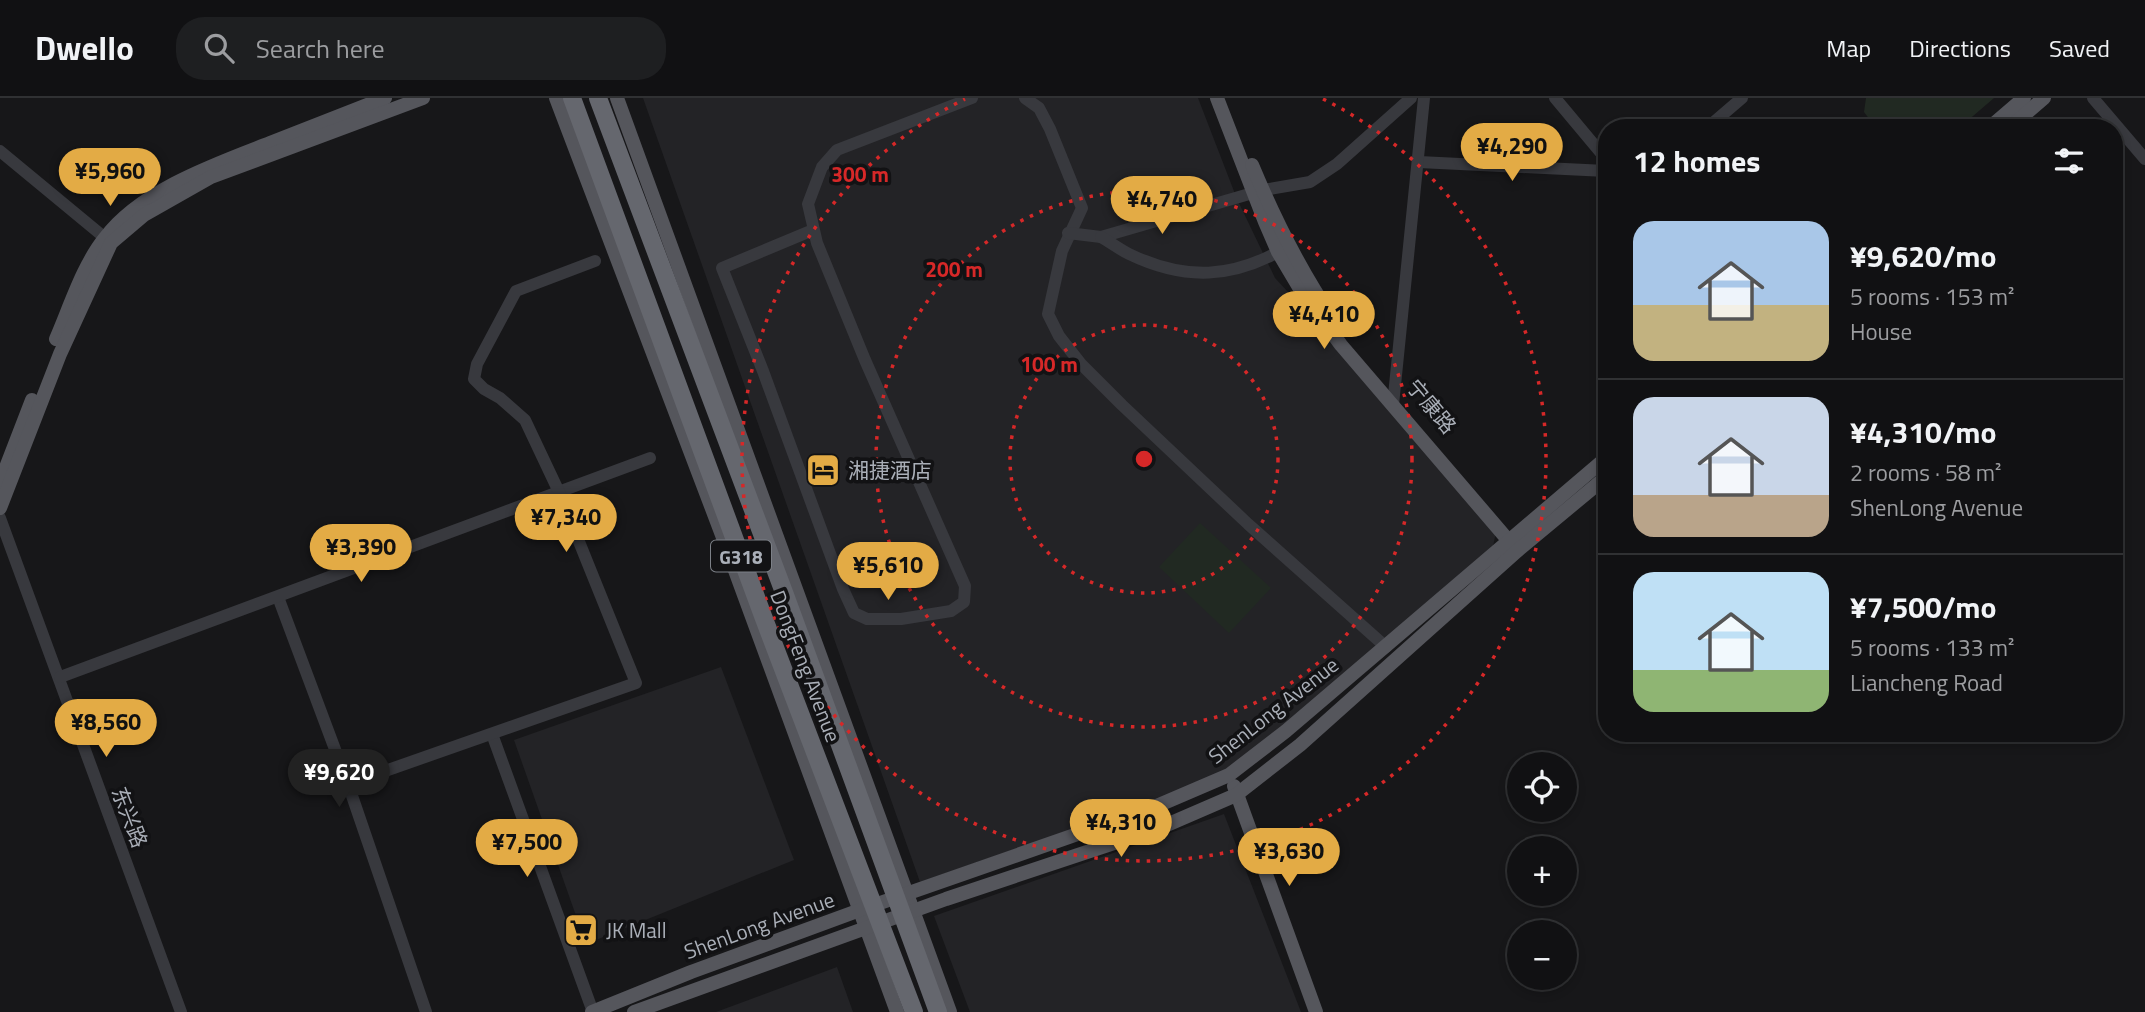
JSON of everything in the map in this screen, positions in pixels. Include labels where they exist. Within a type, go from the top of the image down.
[{"type":"highway","name":"DongFeng Avenue","points":[[572,98],[758,603],[914,1012]]},
{"type":"highway","name":"DongFeng Avenue","points":[[598,98],[938,1012]]},
{"type":"main road","points":[[0,483],[51,351],[84,276],[108,240],[131,213],[158,193],[208,167],[385,98]]},
{"type":"main road","points":[[0,508],[108,240],[144,215],[211,177],[423,98]]},
{"type":"main road","points":[[556,98],[727,548],[897,1012]]},
{"type":"main road","points":[[617,98],[950,1012]]},
{"type":"main road","points":[[1217,98],[1258,192]]},
{"type":"main road","name":"宁康路","points":[[1227,98],[1258,192],[1283,249],[1394,399],[1517,543]]},
{"type":"main road","points":[[2000,119],[2024,98]]},
{"type":"main road","points":[[2020,119],[2044,98]]},
{"type":"main road","name":"ShenLong Avenue","points":[[634,1012],[866,928],[1162,827],[1237,795],[1300,745],[1598,466]]},
{"type":"main road","name":"ShenLong Avenue","points":[[592,1012],[860,910],[1152,808],[1229,775],[1517,543],[1598,483]]},
{"type":"main road","points":[[1229,775],[1316,1012]]},
{"type":"street","points":[[813,230],[722,268],[843,589],[855,613],[867,619],[901,619],[951,611],[964,602],[965,586],[864,360],[817,243],[808,204],[822,167],[838,150],[972,98]]},
{"type":"street","points":[[1025,98],[1039,108],[1050,129],[1082,208],[1068,233],[1062,251],[1048,314],[1059,337],[1081,365],[1122,405],[1248,524],[1386,647]]},
{"type":"street","points":[[1068,233],[1101,237],[1258,192],[1310,182],[1336,164],[1411,98]]},
{"type":"street","points":[[1394,399],[1424,98]]},
{"type":"street","points":[[1555,98],[1598,149]]},
{"type":"street","points":[[1718,119],[1742,98]]},
{"type":"street","points":[[2093,98],[2111,119]]},
{"type":"street","points":[[2123,133],[2145,159]]},
{"type":"street","points":[[0,151],[108,240]]},
{"type":"street","points":[[1419,162],[1598,171]]},
{"type":"street","points":[[1101,237],[1152,264],[1206,273],[1224,273],[1283,249]]},
{"type":"street","points":[[348,784],[636,682],[559,492],[525,420],[474,379],[477,364],[516,291],[595,261]]},
{"type":"street","points":[[60,677],[650,458]]},
{"type":"street","name":"东兴路","points":[[0,518],[181,1012]]},
{"type":"street","points":[[278,597],[348,784],[426,1012]]},
{"type":"street","points":[[492,734],[592,1012]]},
{"type":"shaded area","points":[[643,98],[1198,98],[1237,199],[1275,278],[1496,532],[1492,551],[1229,775],[920,882]]},
{"type":"shaded area","points":[[1866,98],[1994,98],[1970,119],[1869,119],[1864,112]]},
{"type":"shaded area","points":[[1200,523],[1271,588],[1229,633],[1159,567]]},
{"type":"shaded area","points":[[721,667],[794,860],[586,944],[514,740]]},
{"type":"shaded area","points":[[1224,814],[1301,1012],[970,1012],[934,916]]},
{"type":"shaded area","points":[[837,967],[853,1012],[716,1012]]},
{"type":"place","name":"湘捷酒店","points":[[823,470]]},
{"type":"place","name":"JK Mall","points":[[581,930]]}]
